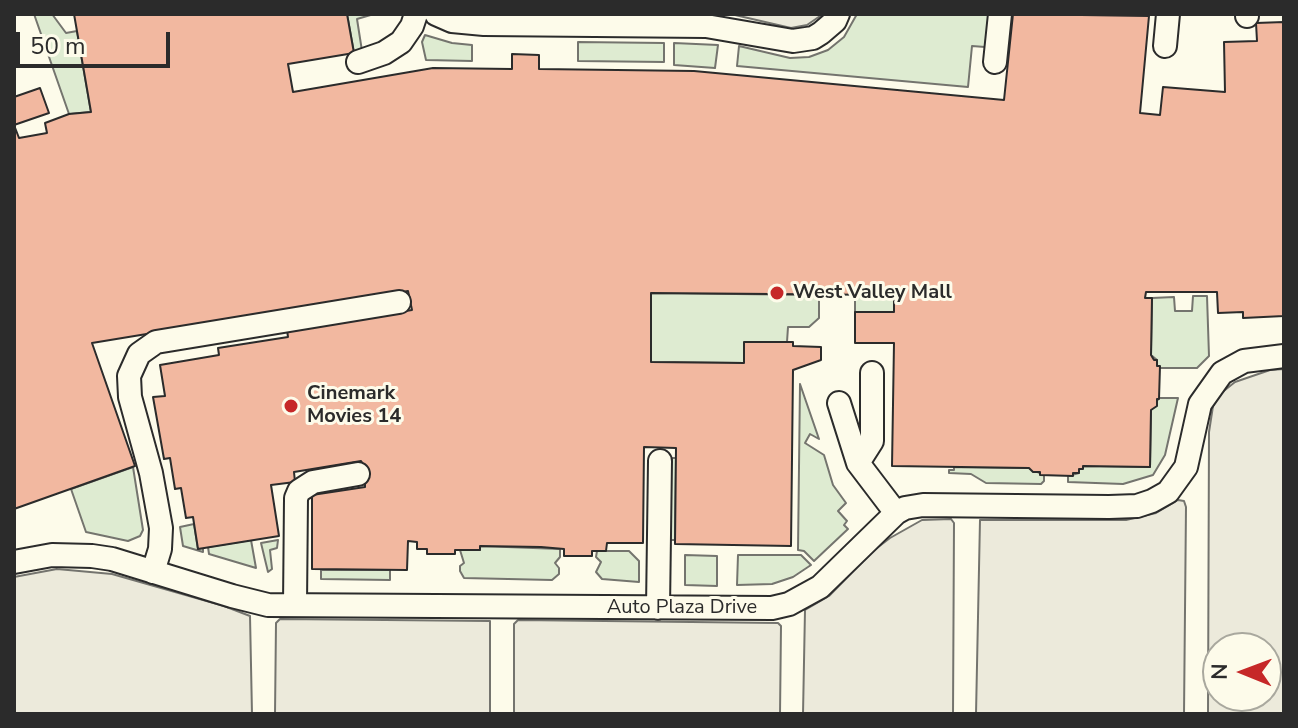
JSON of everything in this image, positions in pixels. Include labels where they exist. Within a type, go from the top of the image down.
[{"type":"lane","points":[[358,62],[384,53],[401,42],[416,14]]},
{"type":"lane","points":[[436,14],[452,21],[475,24],[706,26],[750,31],[793,41],[813,38],[835,21],[838,14]]},
{"type":"lane","points":[[995,62],[1000,14]]},
{"type":"lane","points":[[1165,46],[1168,14]]},
{"type":"lane","points":[[153,572],[160,549],[161,528],[151,473],[130,397],[129,376],[139,354],[156,342],[399,302]]},
{"type":"lane","points":[[839,403],[858,463],[896,513],[923,505],[1137,506],[1168,492],[1186,467],[1200,404],[1222,373],[1244,361],[1284,356]]},
{"type":"lane","points":[[858,463],[872,441],[872,373]]},
{"type":"lane","points":[[658,608],[660,461]]},
{"type":"lane","points":[[295,605],[296,498],[299,491],[313,482],[358,474]]},
{"type":"lane","name":"Auto Plaza Drive","points":[[14,562],[52,555],[112,559],[258,603],[756,609],[789,604],[820,587],[896,513]]},
{"type":"green space","points":[[34,14],[52,14],[66,33],[77,31],[91,112],[69,114]]},
{"type":"green space","points":[[347,14],[374,14],[357,19],[362,51],[354,53]]},
{"type":"green space","points":[[857,14],[989,14],[985,47],[972,46],[968,87],[737,66],[739,46],[790,58],[809,57],[828,50],[844,37]]},
{"type":"green space","points":[[425,35],[472,45],[472,61],[426,60],[422,42]]},
{"type":"green space","points":[[578,42],[664,43],[664,62],[578,61]]},
{"type":"green space","points":[[674,43],[718,45],[715,68],[674,65]]},
{"type":"green space","points":[[651,293],[819,295],[819,318],[809,327],[788,327],[787,342],[745,342],[744,363],[651,362]]},
{"type":"green space","points":[[855,295],[894,295],[894,312],[855,312]]},
{"type":"green space","points":[[1193,296],[1207,296],[1209,356],[1197,368],[1160,368],[1151,355],[1152,298],[1174,297],[1175,311],[1192,311]]},
{"type":"green space","points":[[800,384],[819,439],[810,434],[805,443],[824,455],[833,485],[846,503],[838,511],[847,521],[844,525],[848,529],[814,561],[804,551],[798,550]]},
{"type":"green space","points":[[1159,398],[1178,398],[1165,455],[1153,475],[1123,484],[1068,482],[1068,476],[1079,473],[1083,466],[1150,467],[1151,410]]},
{"type":"green space","points":[[668,458],[676,458],[675,540],[668,540]]},
{"type":"green space","points":[[133,467],[143,530],[140,536],[128,541],[86,532],[71,489]]},
{"type":"green space","points":[[954,467],[1029,468],[1044,475],[1044,481],[1041,484],[986,483],[971,474],[949,473]]},
{"type":"green space","points":[[194,524],[198,549],[203,548],[203,552],[183,546],[180,527]]},
{"type":"green space","points":[[251,540],[256,568],[209,554],[208,547]]},
{"type":"green space","points":[[278,540],[277,548],[270,550],[272,569],[268,572],[261,543]]},
{"type":"green space","points":[[480,546],[560,549],[560,557],[555,563],[559,574],[552,580],[464,578],[460,571],[464,563],[460,550],[480,550]]},
{"type":"green space","points":[[597,551],[629,551],[639,561],[639,582],[602,579],[596,572],[601,562],[596,557]]},
{"type":"green space","points":[[685,555],[717,556],[717,586],[685,585]]},
{"type":"green space","points":[[738,555],[801,555],[811,565],[793,577],[772,584],[737,585]]},
{"type":"green space","points":[[321,570],[390,570],[390,580],[321,579]]},
{"type":"shaded area","points":[[721,14],[823,14],[807,25],[791,28]]},
{"type":"shaded area","points":[[1284,369],[1284,714],[1208,714],[1282,712],[1282,632],[1208,632],[1209,432],[1213,406],[1220,394],[1235,382],[1270,370]]},
{"type":"shaded area","points":[[1178,500],[1184,501],[1186,507],[1184,714],[976,714],[980,520],[1126,520],[1156,513]]},
{"type":"shaded area","points":[[951,519],[954,523],[953,714],[803,714],[805,610],[829,596],[890,538],[922,520]]},
{"type":"shaded area","points":[[57,569],[112,574],[250,616],[252,714],[14,714],[14,577]]},
{"type":"shaded area","points":[[280,619],[490,621],[490,714],[275,714],[276,623]]},
{"type":"shaded area","points":[[518,620],[778,623],[781,626],[780,714],[514,714],[514,624]]},
{"type":"building","name":"West Valley Mall","points":[[74,14],[347,14],[354,53],[288,64],[293,92],[433,68],[512,69],[512,54],[539,55],[539,69],[694,71],[1004,100],[1013,14],[1149,16],[1140,113],[1160,115],[1163,87],[1225,92],[1224,42],[1257,41],[1256,23],[1284,22],[1284,316],[1243,318],[1243,312],[1218,313],[1217,292],[1146,292],[1145,298],[1152,298],[1151,355],[1160,366],[1159,399],[1157,406],[1151,410],[1150,467],[1083,466],[1073,476],[1040,475],[1040,472],[1029,468],[892,466],[894,343],[855,343],[855,312],[894,312],[894,295],[651,293],[651,362],[744,363],[744,342],[793,342],[793,346],[821,347],[821,360],[793,370],[791,546],[675,544],[676,448],[644,447],[643,543],[607,543],[606,551],[592,551],[592,556],[564,556],[564,549],[480,546],[480,550],[455,550],[455,554],[427,554],[427,549],[417,549],[417,542],[408,541],[407,570],[312,569],[312,495],[365,487],[365,468],[361,461],[294,472],[295,482],[271,485],[279,536],[198,549],[193,517],[186,518],[181,488],[175,489],[170,458],[164,459],[153,397],[165,396],[160,365],[219,355],[218,348],[288,337],[287,330],[412,310],[408,291],[92,343],[135,466],[14,509],[14,125],[19,138],[47,133],[45,123],[69,114],[91,112]]},
{"type":"building","points":[[40,88],[49,113],[14,125],[14,97]]},
{"type":"place","name":"West Valley Mall","points":[[777,293]]},
{"type":"place","name":"Cinemark Movies 14","points":[[291,406]]}]
